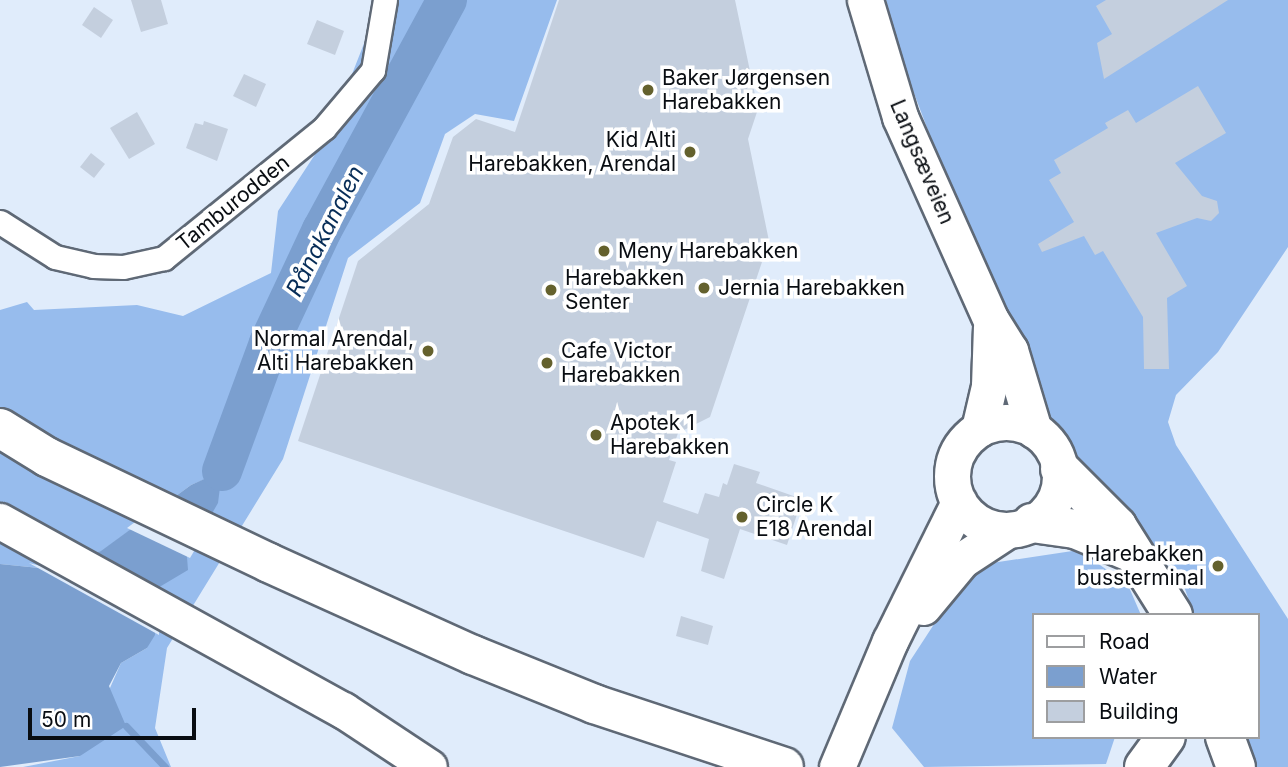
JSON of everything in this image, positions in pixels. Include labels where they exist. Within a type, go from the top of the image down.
[{"type":"highway","points":[[0,428],[106,494]]},
{"type":"highway","points":[[0,452],[106,494],[572,715],[723,767]]},
{"type":"highway","points":[[1060,469],[1117,526],[1133,553],[1149,572],[1172,613]]},
{"type":"highway","points":[[1020,526],[1075,529],[1133,553]]},
{"type":"highway","points":[[265,571],[582,699],[783,765]]},
{"type":"highway","points":[[1144,767],[1165,739]]},
{"type":"highway","points":[[1226,739],[1236,767]]},
{"type":"main road","name":"Langsæveien","points":[[865,0],[900,117],[991,320],[1010,350],[1034,430]]},
{"type":"main road","name":"Langsæveien","points":[[979,429],[990,377],[991,320]]},
{"type":"main road","points":[[836,767],[883,677],[936,587],[962,560],[1020,526],[1054,500],[1060,469],[1053,449],[1034,430],[1007,421],[979,429],[954,460],[953,488],[959,502],[980,523],[1020,526]]},
{"type":"main road","points":[[853,767],[883,677],[959,502]]},
{"type":"main road","points":[[0,521],[279,680],[411,767]]},
{"type":"main road","points":[[0,533],[369,725],[429,767]]},
{"type":"street","name":"Tamburodden","points":[[0,222],[55,257],[83,264],[123,267],[164,258],[324,128],[373,70],[386,0]]},
{"type":"shaded area","points":[[381,0],[557,0],[514,121],[475,114],[445,134],[420,203],[348,258],[283,459],[167,648],[155,728],[171,767],[23,767],[80,756],[121,663],[147,648],[156,589],[187,557],[222,472],[191,485],[102,551],[49,569],[0,564],[0,310],[27,302],[34,310],[137,305],[183,316],[271,273],[278,211],[329,133]]},
{"type":"shaded area","points":[[886,0],[1288,0],[1288,247],[1218,352],[1176,395],[1168,422],[1176,445],[1288,619],[1288,767],[1249,767],[1240,739],[1260,739],[1260,613],[1193,613],[1179,572],[1098,495],[1032,406],[906,72]]},
{"type":"shaded area","points":[[1079,550],[1128,585],[1140,613],[1032,613],[1032,739],[1114,739],[1106,764],[924,767],[892,728],[910,661],[972,566]]},
{"type":"water","points":[[222,471],[218,503],[187,557],[188,570],[156,589],[155,635],[147,648],[121,663],[109,686],[126,726],[80,756],[0,767],[0,564],[49,569],[101,551],[191,485]]},
{"type":"pier","points":[[163,501],[210,524],[190,558],[127,528]]},
{"type":"pier","points":[[29,563],[159,596],[159,635]]},
{"type":"building","points":[[131,0],[161,0],[168,24],[141,32]]},
{"type":"building","name":"Harebakken Senter","points":[[559,0],[735,0],[758,109],[748,139],[769,241],[710,417],[678,433],[669,460],[676,462],[663,502],[698,514],[705,493],[719,497],[723,483],[727,485],[734,464],[760,472],[756,483],[802,499],[787,545],[740,529],[724,579],[701,571],[709,539],[657,521],[644,558],[298,441],[358,261],[429,204],[453,137],[476,119],[515,132]]},
{"type":"building","points":[[1106,0],[1228,0],[1104,79],[1097,43],[1112,34],[1096,6]]},
{"type":"building","points":[[94,7],[113,20],[101,38],[82,25]]},
{"type":"building","points":[[317,20],[344,31],[335,55],[307,44]]},
{"type":"building","points":[[244,74],[266,84],[256,107],[233,96]]},
{"type":"building","points":[[1198,86],[1226,133],[1175,163],[1202,196],[1217,201],[1219,213],[1211,221],[1197,218],[1156,233],[1187,286],[1167,298],[1169,369],[1144,369],[1143,317],[1103,251],[1095,255],[1084,236],[1042,252],[1038,244],[1074,222],[1049,180],[1061,173],[1054,160],[1108,128],[1105,123],[1128,110],[1136,123]]},
{"type":"building","points":[[137,112],[155,144],[129,159],[110,128]]},
{"type":"building","points":[[204,121],[228,129],[217,161],[186,148],[195,123],[203,125]]},
{"type":"building","points":[[91,153],[105,164],[94,178],[80,167]]},
{"type":"building","points":[[681,616],[713,626],[708,645],[676,636]]},
{"type":"waterway","name":"Rånakanalen","points":[[222,471],[269,343],[322,230],[447,0]]},
{"type":"waterway","points":[[126,726],[165,767]]},
{"type":"place","name":"Baker Jørgensen Harebakken","points":[[648,90]]},
{"type":"place","name":"Kid Alti Harebakken, Arendal","points":[[690,152]]},
{"type":"place","name":"Meny Harebakken","points":[[604,251]]},
{"type":"place","name":"Jernia Harebakken","points":[[704,288]]},
{"type":"place","name":"Harebakken Senter","points":[[551,290]]},
{"type":"place","name":"Normal Arendal, Alti Harebakken","points":[[428,351]]},
{"type":"place","name":"Cafe Victor Harebakken","points":[[547,363]]},
{"type":"place","name":"Apotek 1 Harebakken","points":[[596,435]]},
{"type":"place","name":"Circle K E18 Arendal","points":[[742,517]]},
{"type":"place","name":"Harebakken bussterminal","points":[[1218,566]]}]
